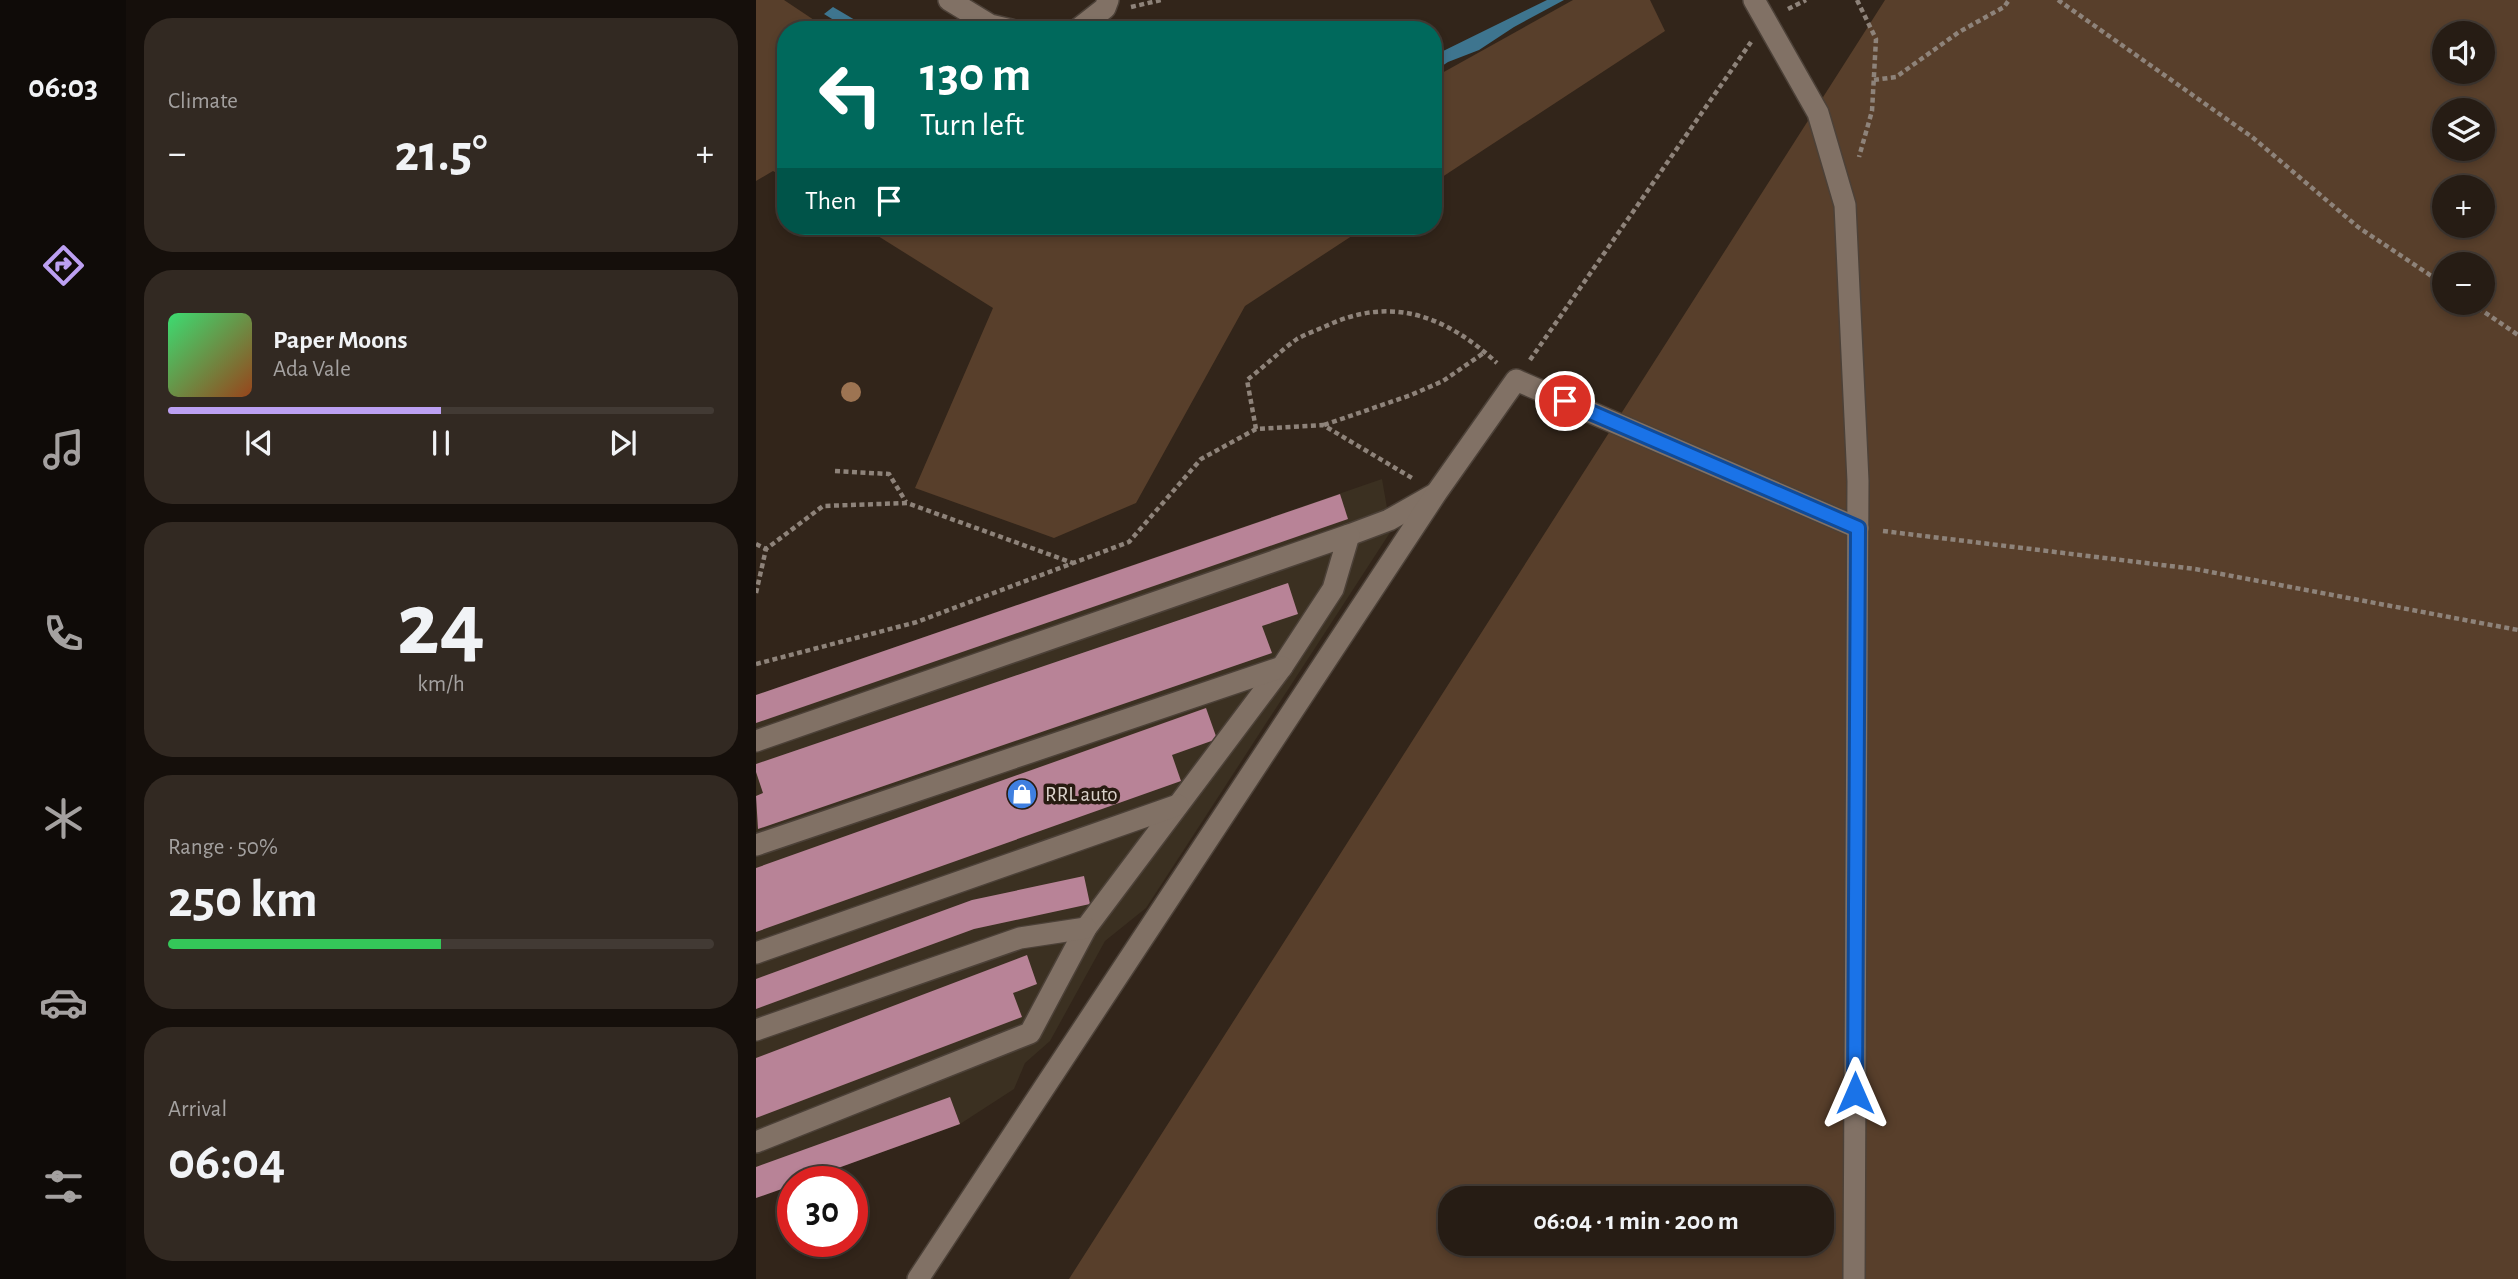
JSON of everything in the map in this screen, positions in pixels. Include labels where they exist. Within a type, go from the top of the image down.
[{"type":"street","points":[[949,0],[983,21]]},
{"type":"street","points":[[1088,21],[1105,8],[1108,0]]},
{"type":"street","points":[[1754,0],[1818,113],[1845,205],[1858,481],[1854,1279]]},
{"type":"street","points":[[918,1279],[1437,492],[1516,380],[1858,528]]},
{"type":"street","points":[[756,741],[1349,535],[1389,520],[1437,492]]},
{"type":"street","points":[[756,1142],[1030,1033],[1086,928],[1282,667],[1333,589],[1349,535]]},
{"type":"street","points":[[756,845],[1282,667]]},
{"type":"street","points":[[756,953],[1178,805]]},
{"type":"street","points":[[756,1030],[1020,938],[1086,928]]},
{"type":"path","points":[[1857,0],[1876,39],[1872,111],[1857,164]]},
{"type":"path","points":[[1874,80],[1896,77],[1959,32],[2004,7],[2009,0]]},
{"type":"path","points":[[2058,0],[2252,137],[2358,227],[2432,276]]},
{"type":"path","points":[[1256,429],[1247,380],[1298,339],[1349,315],[1402,310],[1433,319],[1485,352],[1516,380],[1765,21]]},
{"type":"path","points":[[2489,315],[2518,335]]},
{"type":"path","points":[[756,664],[917,622],[1129,542],[1201,459],[1256,429],[1323,425],[1411,395],[1443,381],[1485,352]]},
{"type":"path","points":[[1323,425],[1437,492]]},
{"type":"path","points":[[835,471],[889,474],[907,503]]},
{"type":"path","points":[[756,593],[765,549],[823,506],[907,503],[1074,563]]},
{"type":"path","points":[[1858,528],[2195,569],[2518,630]]},
{"type":"path","points":[[756,544],[765,549]]},
{"type":"shaded area","points":[[756,0],[784,0],[816,21],[777,21],[777,173],[773,171],[756,181]]},
{"type":"shaded area","points":[[1573,0],[1650,0],[1665,31],[1442,177],[1442,73]]},
{"type":"shaded area","points":[[1885,0],[2518,0],[2518,1279],[1069,1279]]},
{"type":"shaded area","points":[[876,235],[1353,235],[1245,306],[1136,503],[1054,538],[915,488],[993,308]]},
{"type":"shaded area","points":[[1382,479],[1391,531],[1146,908],[1105,941],[1050,1041],[1025,1063],[1014,1089],[960,1124],[844,1166],[777,1166],[777,1188],[756,1198],[756,695]]},
{"type":"water","points":[[1547,0],[1564,0],[1479,50],[1442,66],[1442,52]]},
{"type":"water","points":[[833,7],[857,21],[835,21],[824,14]]},
{"type":"building","points":[[1340,494],[1348,519],[756,723],[756,695]]},
{"type":"building","points":[[1288,583],[1298,614],[1262,626],[1272,653],[758,829],[756,796],[763,793],[756,764]]},
{"type":"building","points":[[1206,708],[1217,739],[1172,755],[1181,781],[756,932],[756,868]]},
{"type":"building","points":[[1084,876],[1090,904],[974,929],[756,1009],[756,979],[972,900]]},
{"type":"building","points":[[1027,955],[1037,984],[1013,993],[1022,1017],[756,1118],[756,1058]]},
{"type":"building","points":[[950,1097],[960,1124],[844,1166],[777,1166],[777,1191],[756,1198],[756,1167]]},
{"type":"place","name":"RRL auto","points":[[1022,794]]},
{"type":"route","points":[[1565,401],[1858,528],[1855,1093]]}]
